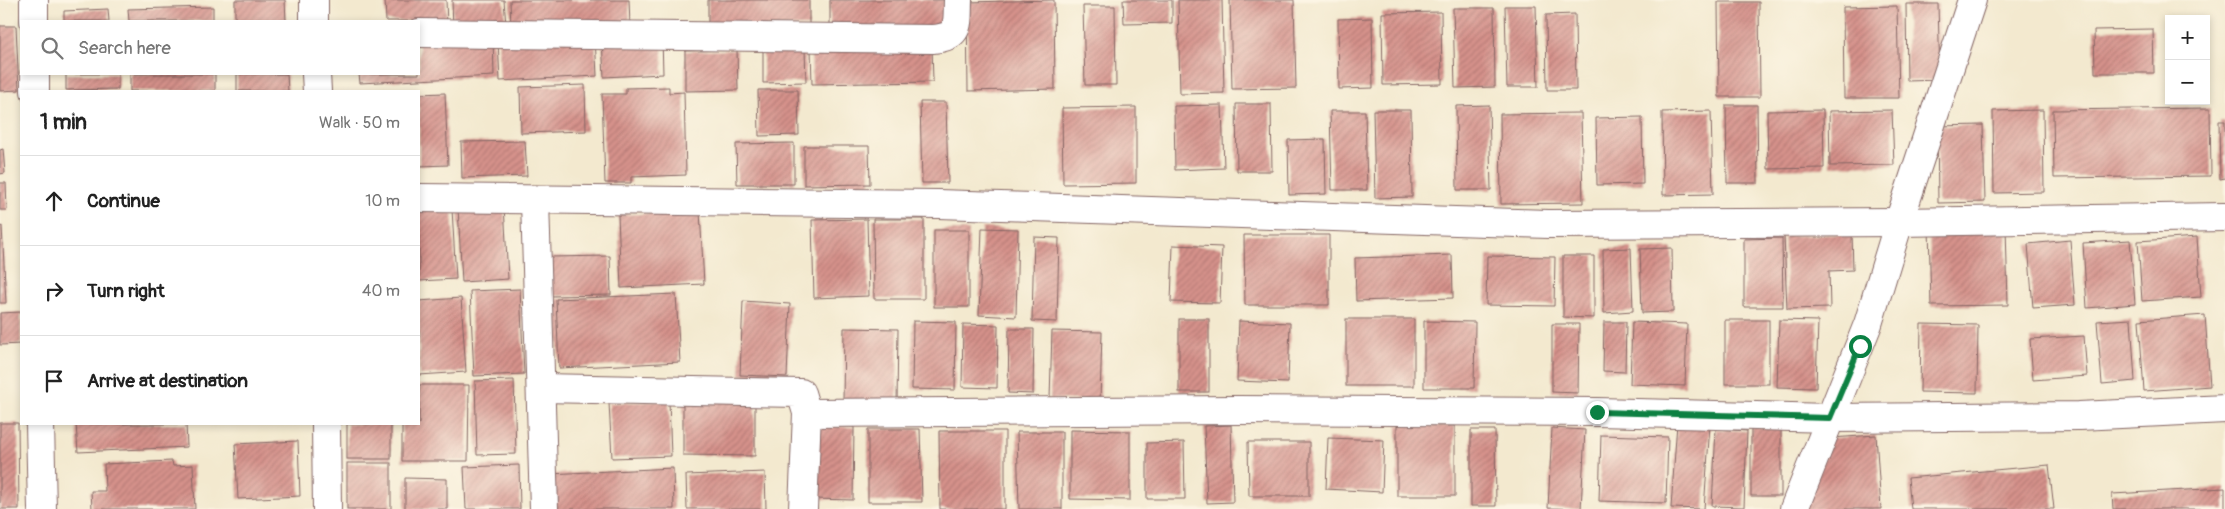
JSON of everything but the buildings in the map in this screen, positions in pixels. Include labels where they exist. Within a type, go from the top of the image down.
[{"type":"street","points":[[34,0],[34,20]]},
{"type":"street","points":[[314,0],[314,20]]},
{"type":"street","points":[[420,34],[933,40],[945,38],[953,34],[957,26],[958,0]]},
{"type":"street","points":[[1794,509],[1868,324],[1899,222],[1972,0]]},
{"type":"street","points":[[35,75],[36,90]]},
{"type":"street","points":[[316,75],[317,90]]},
{"type":"street","points":[[420,198],[938,204],[1548,224],[1899,222],[2225,217]]},
{"type":"street","points":[[535,200],[544,509]]},
{"type":"street","points":[[541,388],[801,393],[807,413],[803,509]]},
{"type":"street","points":[[807,413],[1237,410],[1577,412],[1830,418],[2079,416],[2225,408]]},
{"type":"street","points":[[40,425],[42,509]]},
{"type":"street","points":[[326,425],[327,509]]},
{"type":"route","points":[[1597,412],[1772,415],[1830,418],[1860,346]]}]
